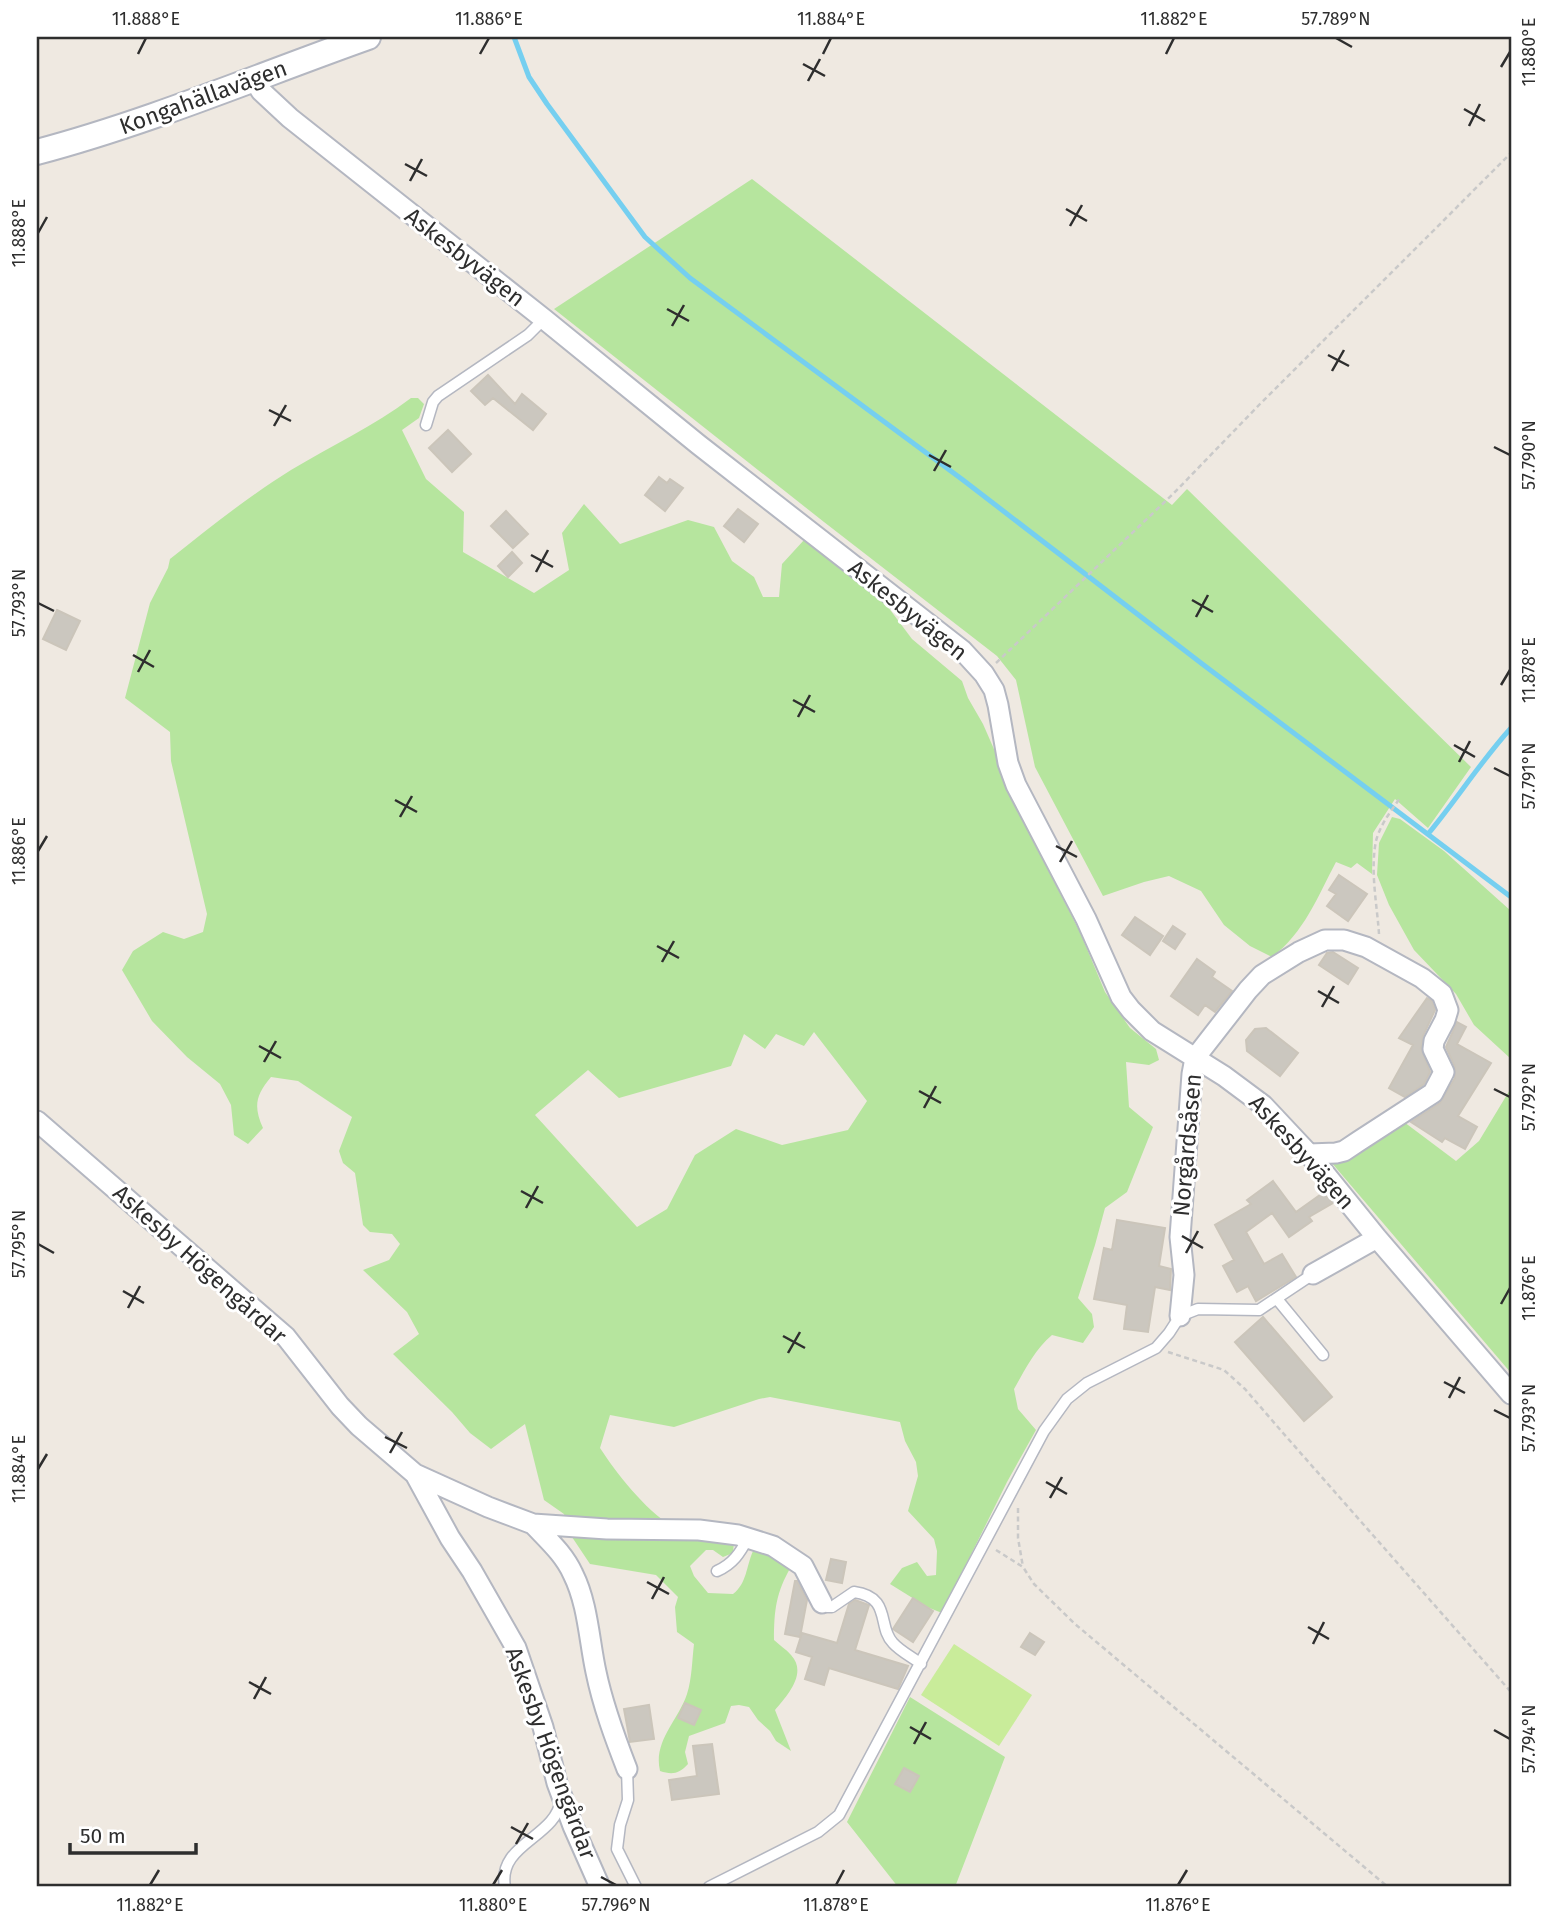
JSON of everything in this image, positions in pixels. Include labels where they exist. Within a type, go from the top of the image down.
[{"type":"street","name":"Kongahällavägen","points":[[37,152],[104,132],[368,37]]},
{"type":"street","name":"Askesbyvägen","points":[[253,78],[261,91],[290,118],[699,445],[962,650],[984,674],[993,690],[1008,763],[1016,785],[1086,919],[1121,997],[1142,1023],[1172,1045],[1224,1076],[1263,1105],[1309,1154],[1511,1394]]},
{"type":"street","points":[[1195,1058],[1262,975],[1299,952],[1325,940],[1344,940],[1366,947],[1422,978],[1442,994],[1448,1010],[1433,1049],[1444,1072],[1433,1093],[1344,1151],[1309,1154]]},
{"type":"street","name":"Norgårdsåsen","points":[[1180,1315],[1184,1275],[1180,1237],[1195,1058]]},
{"type":"street","name":"Askesby Högengårdar","points":[[37,1121],[286,1337],[340,1406],[415,1474],[533,1524],[607,1529],[699,1530],[748,1538],[773,1546],[803,1566],[822,1603]]},
{"type":"street","points":[[1313,1273],[1377,1238]]},
{"type":"street","name":"Askesby Högengårdar","points":[[415,1474],[516,1648],[543,1727],[562,1796],[600,1887]]},
{"type":"street","name":"Askesby Högengårdar","points":[[533,1524],[566,1561],[578,1584],[598,1685],[626,1769]]},
{"type":"lane","points":[[425,425],[433,402],[438,396],[518,342],[544,319]]},
{"type":"lane","points":[[709,1887],[818,1832],[839,1815],[1044,1431],[1067,1399],[1087,1382],[1156,1348],[1180,1315],[1198,1309],[1259,1310],[1313,1273]]},
{"type":"lane","points":[[1277,1299],[1323,1355]]},
{"type":"lane","points":[[717,1571],[733,1561],[748,1538]]},
{"type":"lane","points":[[822,1603],[832,1607],[854,1592],[869,1596],[884,1617],[892,1643],[921,1664]]},
{"type":"lane","points":[[626,1769],[628,1800],[620,1825],[617,1849],[636,1887]]},
{"type":"lane","points":[[505,1887],[505,1870],[514,1853],[555,1817],[562,1796]]},
{"type":"path","points":[[984,674],[1174,493],[1511,153]]},
{"type":"path","points":[[1380,955],[1374,869],[1376,841],[1388,815],[1400,798]]},
{"type":"path","points":[[1156,1348],[1224,1370],[1245,1389],[1511,1692]]},
{"type":"path","points":[[1014,1488],[1018,1491],[1018,1538],[1023,1567]]},
{"type":"path","points":[[984,1545],[1023,1567],[1034,1584],[1075,1624],[1388,1887]]},
{"type":"green space","points":[[752,179],[1172,505],[1187,489],[1471,767],[1428,828],[1395,799],[1373,833],[1372,874],[1357,863],[1351,868],[1336,862],[1302,925],[1272,957],[1250,946],[1224,925],[1201,891],[1169,876],[1103,896],[1035,767],[1016,680],[997,656],[554,309]]},
{"type":"green space","points":[[411,398],[418,398],[424,404],[419,418],[402,430],[426,479],[464,512],[463,552],[534,593],[569,570],[562,533],[584,504],[620,544],[688,520],[714,527],[732,561],[754,577],[763,597],[779,597],[782,564],[804,540],[885,603],[912,639],[962,681],[1039,852],[1080,932],[1105,992],[1130,1028],[1156,1049],[1159,1060],[1149,1065],[1126,1062],[1129,1107],[1153,1127],[1127,1192],[1105,1208],[1078,1298],[1092,1314],[1094,1327],[1083,1343],[1052,1335],[1035,1353],[1014,1389],[1018,1409],[1036,1430],[942,1613],[890,1584],[902,1568],[917,1562],[927,1576],[936,1575],[937,1551],[934,1539],[908,1511],[918,1476],[916,1462],[905,1441],[900,1422],[770,1397],[674,1427],[610,1415],[600,1448],[646,1506],[680,1530],[734,1541],[733,1553],[723,1557],[713,1550],[706,1550],[690,1566],[694,1576],[708,1593],[733,1594],[738,1590],[753,1551],[791,1567],[777,1602],[774,1640],[796,1662],[797,1677],[794,1684],[775,1710],[791,1751],[776,1741],[749,1707],[731,1706],[725,1723],[689,1736],[685,1752],[688,1764],[682,1770],[675,1773],[660,1771],[660,1750],[687,1694],[692,1669],[694,1644],[677,1632],[675,1607],[678,1597],[656,1575],[590,1564],[570,1534],[564,1514],[544,1500],[525,1424],[491,1449],[470,1433],[393,1354],[419,1334],[407,1312],[363,1270],[389,1260],[400,1244],[392,1234],[370,1232],[363,1225],[355,1173],[343,1163],[339,1151],[352,1117],[298,1081],[271,1077],[259,1095],[257,1107],[263,1128],[248,1144],[234,1135],[231,1105],[220,1084],[187,1057],[152,1021],[122,970],[133,951],[163,932],[184,939],[203,932],[207,914],[171,761],[170,732],[125,698],[150,603],[170,559],[275,480]],"holes":[[[814,1032],[867,1101],[848,1130],[782,1145],[736,1129],[695,1155],[667,1209],[637,1227],[535,1115],[588,1070],[619,1098],[731,1066],[744,1034],[765,1049],[776,1034],[804,1046]]]},
{"type":"green space","points":[[1392,817],[1400,819],[1444,851],[1511,911],[1511,1059],[1474,1025],[1456,994],[1414,950],[1389,905],[1377,875],[1379,843]]},
{"type":"green space","points":[[1511,1088],[1511,1373],[1331,1162],[1400,1119],[1456,1161],[1479,1141]]},
{"type":"green space","points":[[954,1644],[1032,1695],[999,1746],[921,1695]]},
{"type":"green space","points":[[910,1697],[1005,1757],[955,1887],[898,1887],[847,1822]]},
{"type":"building","points":[[488,375],[515,404],[522,394],[546,414],[533,430],[493,398],[485,405],[471,391]]},
{"type":"building","points":[[448,430],[471,454],[452,472],[429,448]]},
{"type":"building","points":[[659,477],[667,483],[670,479],[683,488],[665,511],[645,495]]},
{"type":"building","points":[[738,509],[758,524],[744,542],[724,526]]},
{"type":"building","points":[[506,511],[528,534],[513,548],[491,526]]},
{"type":"building","points":[[512,552],[522,563],[508,577],[498,566]]},
{"type":"building","points":[[57,610],[80,621],[66,650],[43,639]]},
{"type":"building","points":[[1339,875],[1367,894],[1348,921],[1327,906],[1336,894],[1329,890]]},
{"type":"building","points":[[1135,917],[1163,936],[1150,955],[1122,935]]},
{"type":"building","points":[[1173,926],[1185,934],[1175,949],[1163,941]]},
{"type":"building","points":[[1333,952],[1358,968],[1348,984],[1319,965],[1327,953]]},
{"type":"building","points":[[1197,959],[1215,972],[1212,977],[1232,991],[1215,1012],[1205,1005],[1198,1015],[1171,996]]},
{"type":"building","points":[[1427,998],[1432,1001],[1435,1010],[1423,1036],[1421,1048],[1430,1072],[1424,1084],[1405,1097],[1389,1088],[1413,1045],[1399,1038]]},
{"type":"building","points":[[1457,1022],[1466,1027],[1457,1044],[1491,1063],[1458,1116],[1477,1127],[1465,1149],[1445,1138],[1442,1142],[1411,1122],[1440,1103],[1455,1078],[1455,1067],[1446,1047]]},
{"type":"building","points":[[1266,1028],[1298,1053],[1280,1076],[1247,1051],[1246,1040],[1255,1029]]},
{"type":"building","points":[[1273,1181],[1296,1212],[1324,1192],[1333,1203],[1309,1217],[1312,1221],[1289,1237],[1272,1213],[1246,1232],[1264,1264],[1282,1254],[1296,1277],[1256,1301],[1248,1286],[1237,1292],[1223,1266],[1234,1260],[1215,1225],[1251,1204],[1247,1200]]},
{"type":"building","points":[[1117,1220],[1165,1228],[1159,1266],[1171,1269],[1170,1290],[1155,1287],[1148,1332],[1124,1329],[1127,1305],[1094,1299],[1104,1248],[1112,1250]]},
{"type":"building","points":[[1263,1317],[1332,1397],[1304,1421],[1235,1342]]},
{"type":"building","points":[[831,1559],[846,1562],[842,1583],[826,1580]]},
{"type":"building","points":[[795,1581],[807,1600],[800,1637],[785,1634]]},
{"type":"building","points":[[913,1598],[933,1611],[913,1642],[893,1629]]},
{"type":"building","points":[[855,1600],[869,1605],[855,1650],[908,1666],[898,1689],[829,1668],[824,1685],[805,1679],[812,1657],[796,1652],[802,1633],[837,1643],[849,1604]]},
{"type":"building","points":[[1030,1633],[1044,1642],[1035,1655],[1021,1647]]},
{"type":"building","points":[[685,1703],[701,1710],[694,1725],[678,1718]]},
{"type":"building","points":[[649,1705],[654,1739],[630,1742],[624,1709]]},
{"type":"building","points":[[712,1744],[719,1794],[672,1800],[669,1780],[697,1776],[693,1746]]},
{"type":"building","points":[[904,1768],[919,1776],[910,1792],[895,1784]]},
{"type":"waterway","points":[[514,37],[529,77],[547,104],[645,237],[690,278],[963,480],[1511,897]]},
{"type":"waterway","points":[[1428,834],[1511,728]]}]
